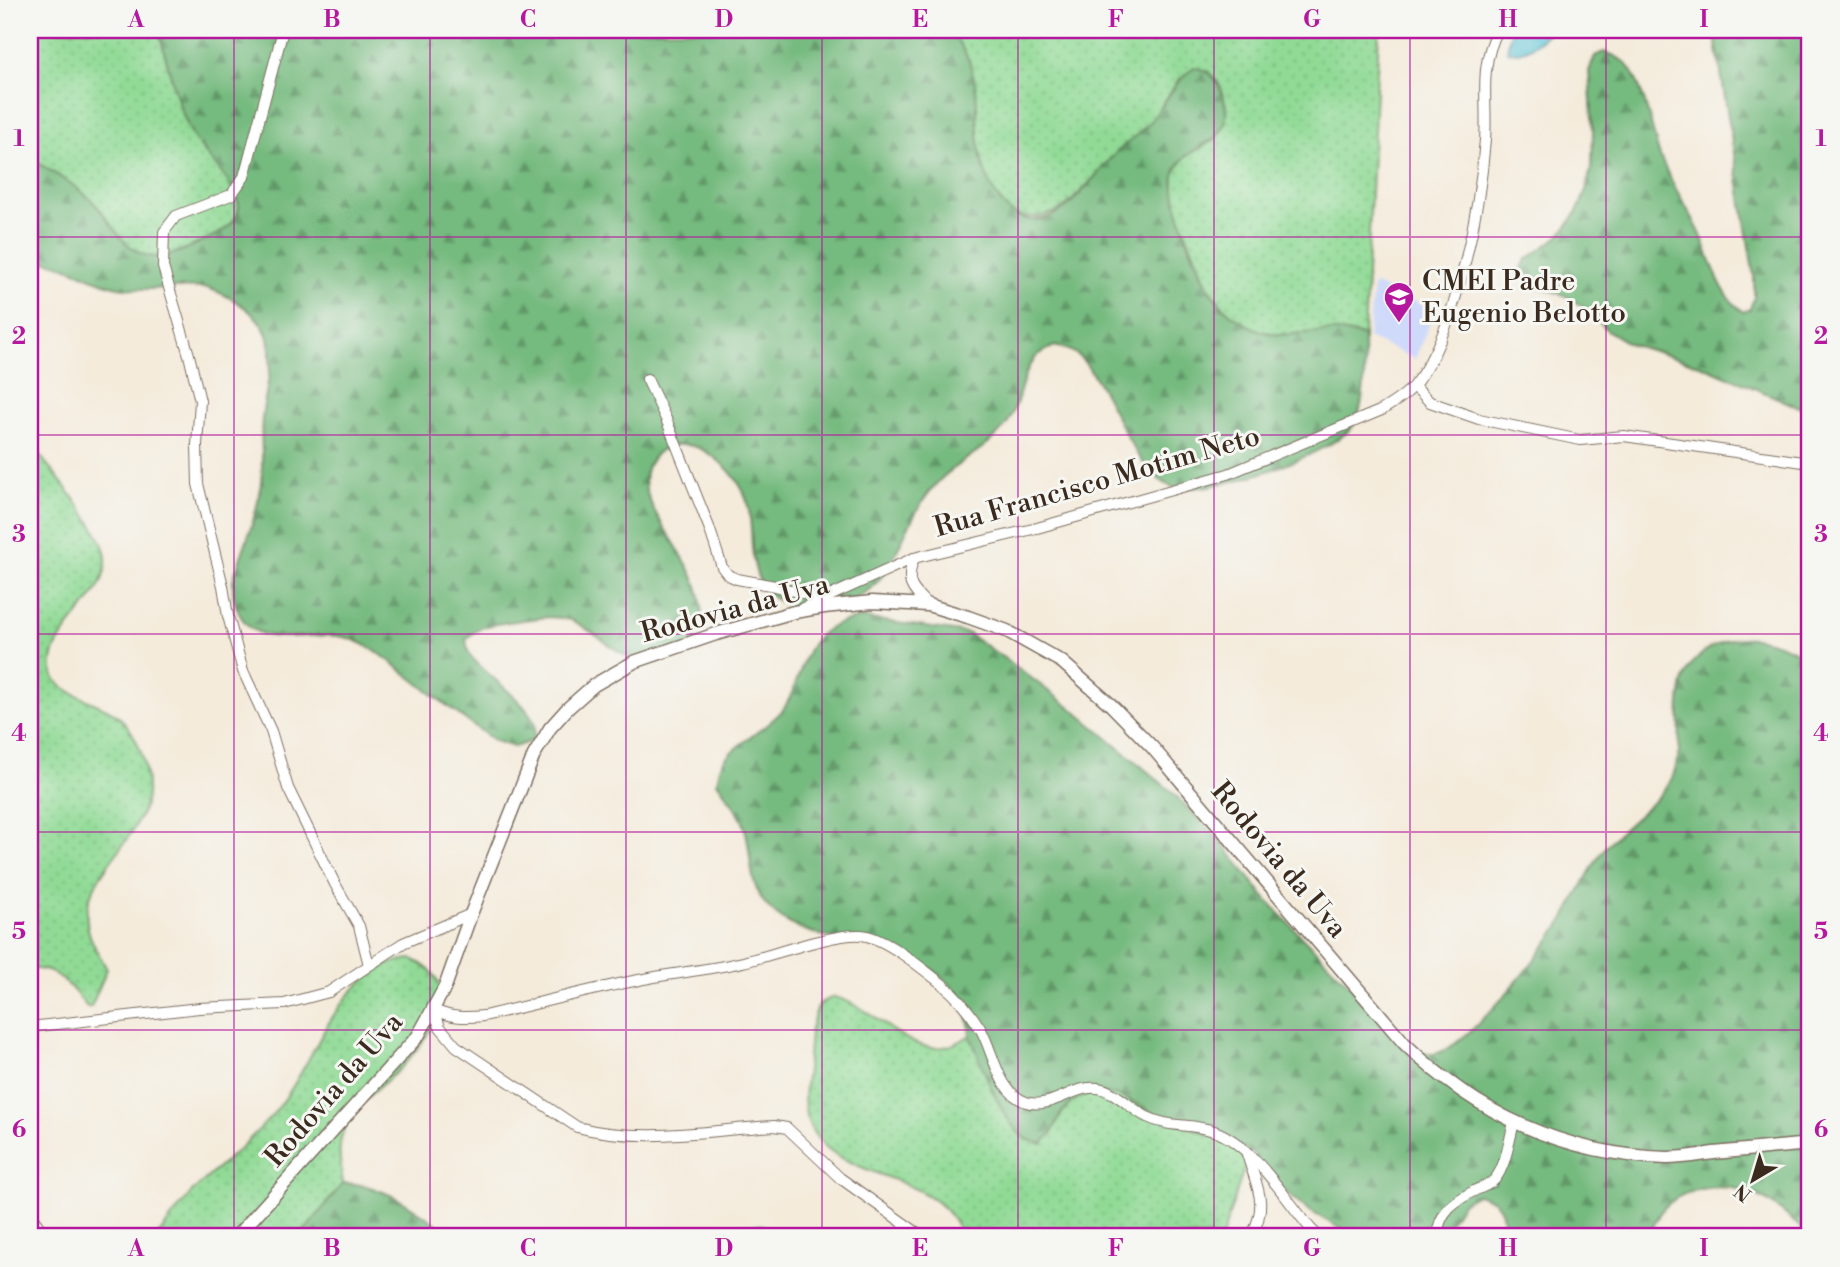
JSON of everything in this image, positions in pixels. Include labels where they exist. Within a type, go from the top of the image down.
[{"type":"street","points":[[283,30],[244,177],[231,195],[176,216],[164,232],[163,267],[200,401],[198,484],[243,671],[271,731],[288,788],[359,926],[369,965]]},
{"type":"street","name":"Rua Francisco Motim Neto","points":[[794,612],[914,558],[1037,528],[1228,474],[1382,410],[1414,386],[1439,342],[1461,279],[1481,183],[1485,136],[1484,75],[1493,38],[1498,30]]},
{"type":"street","points":[[647,379],[666,419],[722,567],[728,575],[821,598]]},
{"type":"street","points":[[1414,386],[1430,402],[1479,419],[1580,440],[1624,436],[1810,463]]},
{"type":"street","points":[[914,558],[909,582],[914,592],[928,606]]},
{"type":"street","name":"Rodovia da Uva","points":[[236,1237],[418,1036],[446,987],[471,914],[534,755],[550,728],[575,702],[594,685],[634,662],[794,612],[872,602],[928,606],[1007,631],[1044,649],[1083,678],[1152,747],[1404,1043],[1448,1084],[1493,1113],[1514,1123],[1580,1145],[1636,1156],[1669,1158],[1810,1143]]},
{"type":"street","points":[[30,1027],[199,1008],[284,1004],[329,992],[403,943],[471,914]]},
{"type":"street","points":[[434,1010],[460,1018],[484,1016],[639,979],[691,973],[833,938],[862,935],[904,957],[956,997],[981,1030],[1006,1087],[1013,1096],[1034,1104],[1045,1103],[1096,1087],[1113,1094],[1132,1109],[1160,1123],[1217,1132],[1247,1154],[1310,1228],[1317,1235],[1324,1237]]},
{"type":"street","points":[[434,1010],[440,1027],[456,1046],[577,1127],[596,1132],[656,1135],[774,1126],[787,1128],[840,1178],[923,1237]]},
{"type":"street","points":[[1810,1025],[1806,1058],[1810,1098]]},
{"type":"street","points":[[1437,1237],[1443,1214],[1450,1204],[1494,1180],[1514,1123]]},
{"type":"street","points":[[1247,1154],[1258,1187],[1261,1208],[1259,1222],[1251,1237]]},
{"type":"street","points":[[30,1214],[46,1237]]},
{"type":"shaded area","name":"CMEI Padre Eugenio Belotto","points":[[1373,284],[1435,310],[1415,359],[1368,338]]},
{"type":"green space","points":[[30,30],[158,30],[189,129],[238,200],[239,207],[234,221],[210,238],[184,250],[156,257],[142,254],[121,238],[88,197],[30,158]]},
{"type":"green space","points":[[158,30],[951,30],[967,57],[974,78],[978,139],[982,162],[993,191],[1011,212],[1022,218],[1035,220],[1049,217],[1072,202],[1109,160],[1143,130],[1180,80],[1194,67],[1209,73],[1215,79],[1226,113],[1224,126],[1218,135],[1188,154],[1179,163],[1174,176],[1176,200],[1186,234],[1205,281],[1225,309],[1259,330],[1277,334],[1333,331],[1364,336],[1364,379],[1360,411],[1356,421],[1345,434],[1299,459],[1239,480],[1211,486],[1170,486],[1158,479],[1137,454],[1085,363],[1075,353],[1055,346],[1038,355],[1031,364],[1016,406],[1001,431],[945,475],[921,504],[877,582],[861,595],[839,604],[808,608],[781,602],[761,584],[752,553],[749,507],[735,477],[717,459],[700,448],[683,445],[668,447],[656,454],[646,473],[647,493],[696,584],[702,609],[697,634],[688,647],[674,656],[649,662],[625,655],[582,626],[563,618],[529,619],[483,627],[466,639],[469,653],[528,712],[534,721],[535,730],[532,741],[514,747],[495,741],[366,645],[339,636],[266,635],[250,627],[241,616],[235,602],[233,580],[259,494],[262,418],[270,358],[268,338],[252,313],[208,288],[125,288],[103,283],[52,263],[30,261],[30,158],[80,191],[95,204],[127,244],[142,254],[156,257],[184,250],[217,234],[234,221],[239,207],[238,200],[189,129]]},
{"type":"green space","points":[[951,30],[1379,30],[1364,336],[1333,331],[1282,335],[1263,332],[1228,312],[1210,291],[1179,216],[1174,197],[1174,174],[1185,157],[1216,139],[1227,108],[1219,84],[1208,71],[1179,79],[1152,120],[1064,208],[1042,216],[1024,217],[1009,211],[989,185],[976,127],[973,77],[959,42]]},
{"type":"green space","points":[[1714,30],[1810,30],[1810,412],[1703,366],[1630,344],[1607,330],[1583,307],[1564,295],[1531,285],[1520,272],[1526,260],[1559,236],[1580,206],[1592,163],[1589,71],[1595,56],[1604,52],[1621,60],[1633,74],[1645,103],[1664,166],[1700,233],[1717,276],[1734,304],[1743,312],[1750,309],[1754,297],[1754,277]]},
{"type":"green space","points":[[30,443],[84,512],[105,552],[105,569],[100,585],[58,644],[52,659],[53,674],[63,686],[122,720],[140,749],[146,772],[147,794],[141,814],[98,881],[87,907],[90,936],[107,969],[91,1007],[87,1007],[56,975],[40,969],[30,969]]},
{"type":"green space","points":[[863,618],[967,633],[1075,711],[1172,792],[1222,843],[1266,899],[1303,938],[1411,1046],[1431,1054],[1445,1050],[1463,1038],[1502,998],[1563,921],[1602,852],[1664,790],[1677,763],[1681,695],[1684,679],[1692,664],[1719,643],[1745,638],[1784,646],[1810,658],[1810,1236],[1759,1196],[1744,1190],[1709,1188],[1677,1197],[1665,1207],[1656,1220],[1651,1237],[1503,1237],[1502,1214],[1497,1204],[1477,1194],[1463,1202],[1439,1237],[1355,1237],[1308,1210],[1278,1185],[1250,1150],[1154,1113],[1125,1098],[1092,1093],[1074,1100],[1061,1113],[1052,1133],[1042,1144],[1024,1138],[998,1102],[970,1035],[963,1004],[950,985],[907,955],[811,933],[782,919],[769,908],[756,889],[743,822],[717,782],[720,768],[732,751],[784,708],[808,652],[819,636],[839,624]]},
{"type":"green space","points":[[412,959],[428,969],[437,980],[441,993],[436,1020],[409,1059],[353,1113],[342,1135],[340,1147],[343,1183],[300,1237],[157,1237],[192,1193],[278,1108],[338,1009],[350,994],[381,968]]},
{"type":"green space","points":[[834,997],[852,1004],[917,1044],[933,1048],[951,1045],[970,1035],[1000,1103],[1052,1133],[1062,1113],[1072,1102],[1084,1095],[1100,1093],[1124,1098],[1153,1113],[1250,1150],[1222,1237],[961,1237],[949,1214],[931,1198],[837,1155],[819,1139],[807,1118],[804,1094],[811,1029],[820,1003]]},
{"type":"green space","points":[[343,1183],[389,1194],[455,1237],[300,1237]]},
{"type":"green space","points":[[741,1225],[761,1225],[792,1237],[725,1237],[729,1231]]},
{"type":"water","points":[[1511,30],[1550,30],[1531,47],[1513,52],[1507,51]]},
{"type":"place","name":"CMEI Padre Eugenio Belotto","points":[[1399,324]]}]
